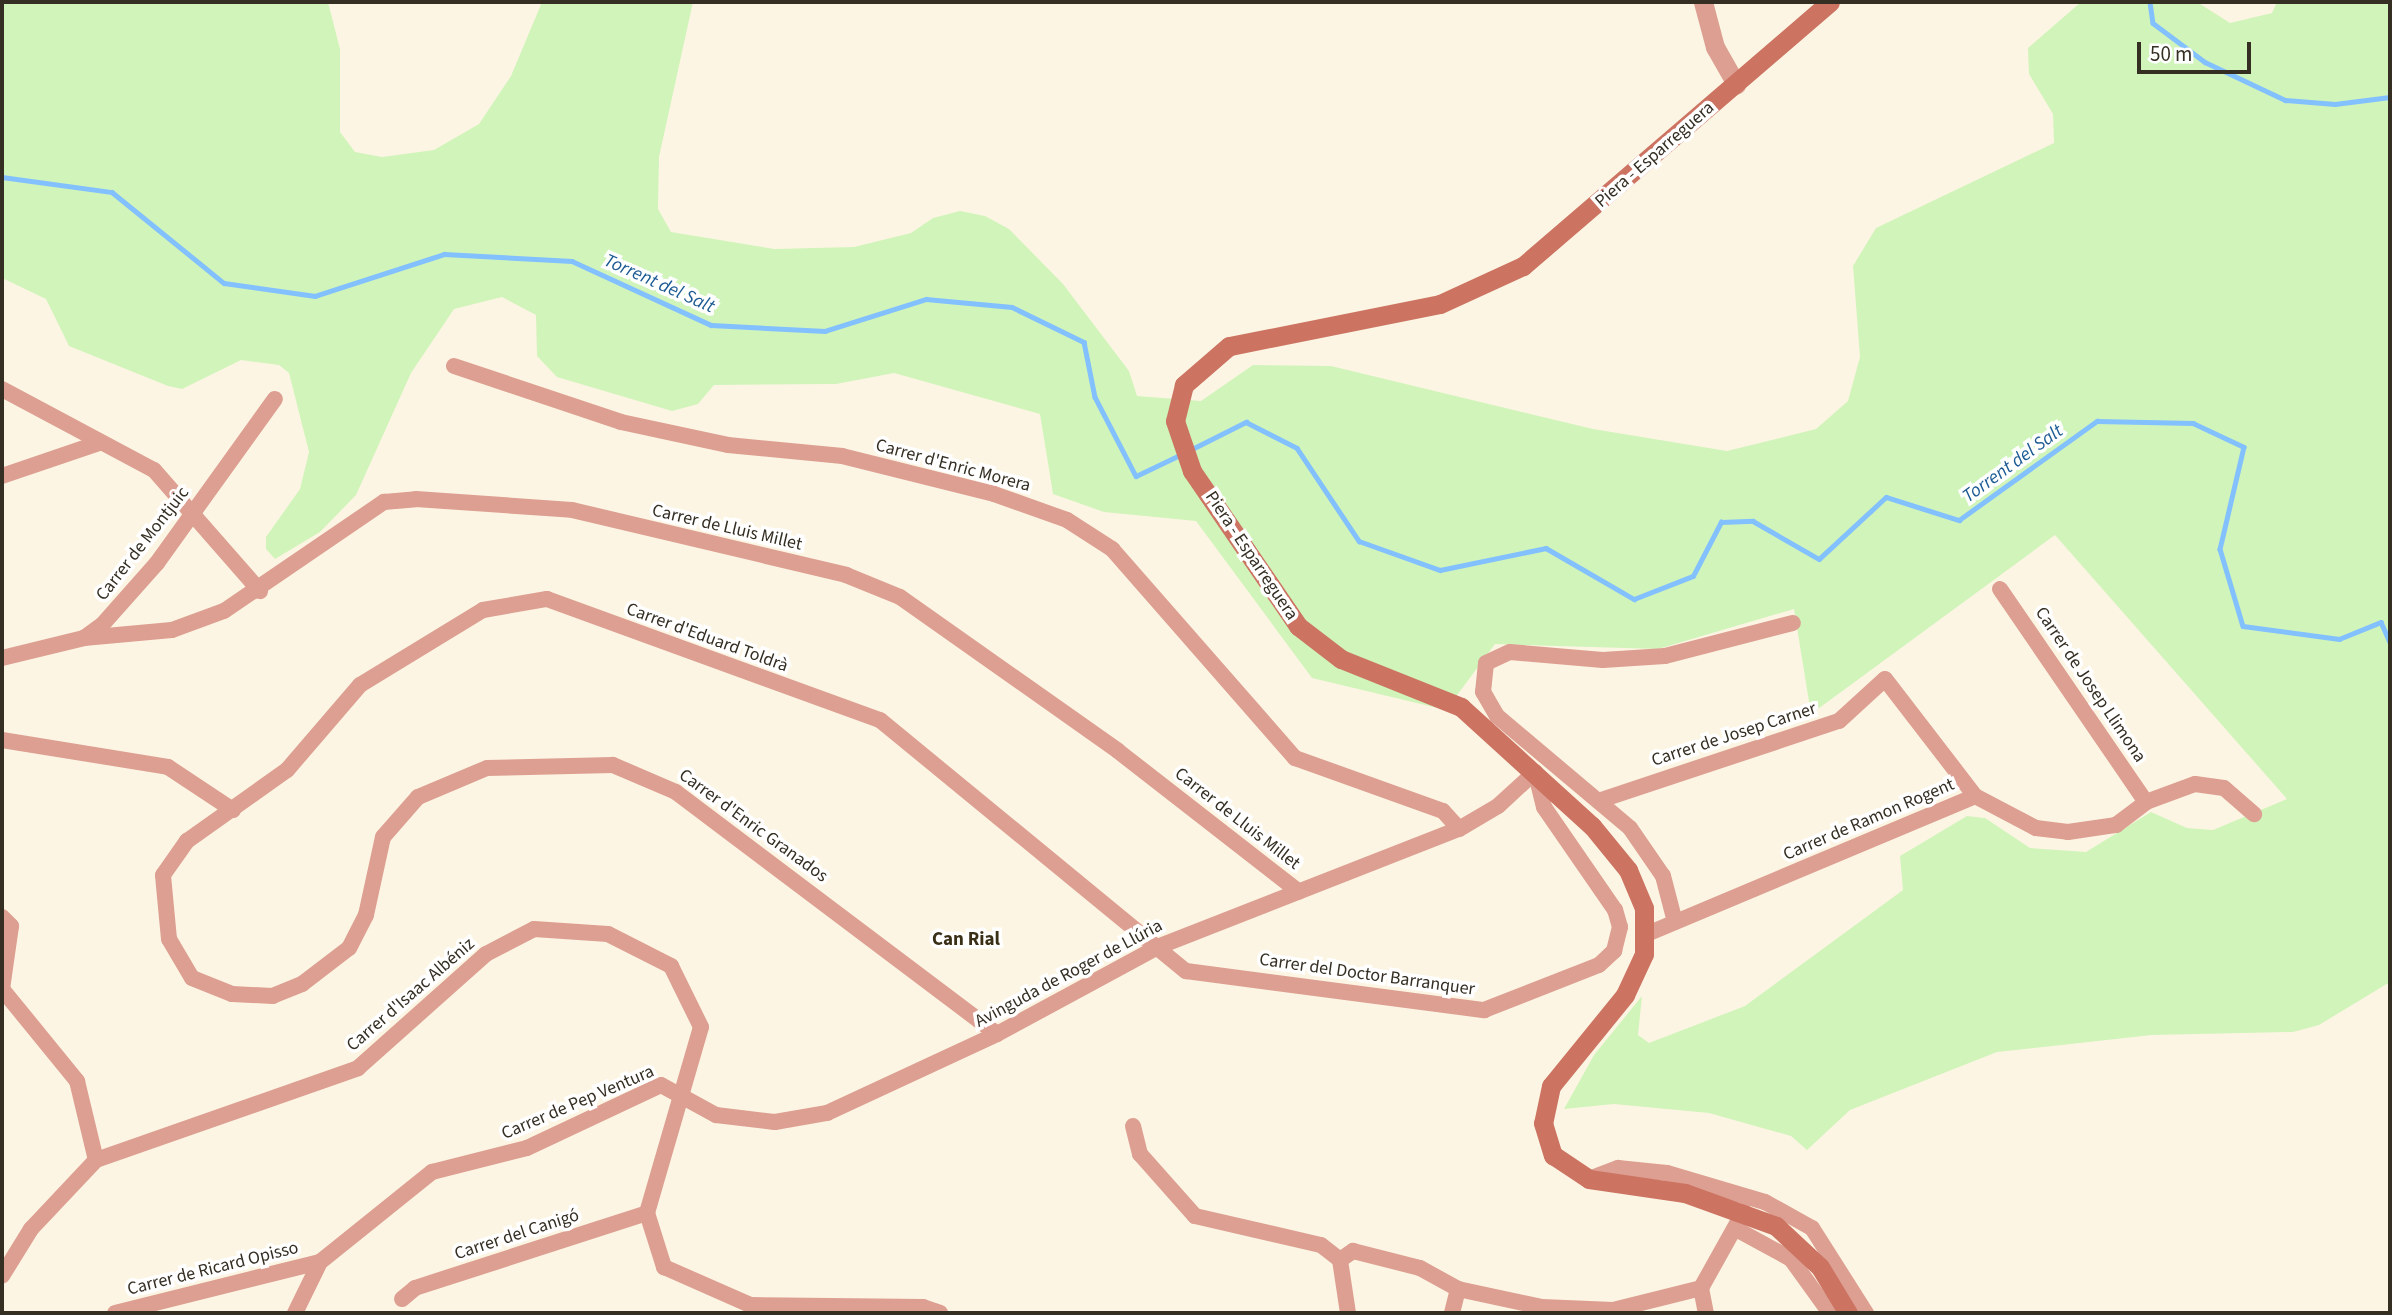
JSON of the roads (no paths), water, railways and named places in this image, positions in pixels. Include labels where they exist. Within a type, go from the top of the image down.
[{"type":"main road","name":"Piera - Esparreguera","points":[[1647,934],[1639,891],[1619,857],[1535,772],[1449,698],[1341,659],[1298,626],[1182,452],[1177,401],[1204,362],[1237,342],[1440,303],[1512,272],[1830,2]]},
{"type":"main road","points":[[1647,934],[1625,995],[1560,1069],[1546,1100],[1543,1123],[1553,1155],[1588,1179],[1685,1193],[1744,1210],[1806,1252],[1848,1313]]},
{"type":"street","points":[[1703,2],[1714,47],[1736,84]]},
{"type":"street","name":"Carrer d'Enric Morera","points":[[454,366],[621,422],[728,446],[842,456],[994,494],[1067,520],[1112,549],[1295,758],[1443,811],[1459,829]]},
{"type":"street","points":[[2,389],[154,470],[194,511],[260,591]]},
{"type":"street","name":"Carrer de Montjuic","points":[[84,638],[157,563],[275,399]]},
{"type":"street","points":[[2,477],[99,443]]},
{"type":"street","name":"Carrer de Lluis Millet","points":[[84,638],[172,629],[260,591],[369,508],[400,499],[572,510],[846,575],[916,607],[1118,751],[1300,892]]},
{"type":"street","name":"Carrer de Josep Llimona","points":[[2000,589],[2146,802]]},
{"type":"street","name":"Carrer d'Eduard Toldrà","points":[[233,810],[287,770],[360,685],[483,610],[547,599],[880,720],[1160,946]]},
{"type":"street","points":[[1675,922],[1663,876],[1601,800],[1497,716],[1483,692],[1486,663],[1510,652],[1604,660],[1665,656],[1793,623]]},
{"type":"street","points":[[2,657],[84,638]]},
{"type":"street","name":"Carrer de Josep Carner","points":[[1601,800],[1839,721],[1885,679],[1975,796]]},
{"type":"street","points":[[2,740],[169,767],[233,810]]},
{"type":"street","name":"Carrer d'Enric Granados","points":[[233,810],[177,850],[161,890],[177,960],[192,978],[232,994],[273,996],[302,984],[349,948],[366,915],[383,837],[418,797],[487,768],[588,762],[629,769],[676,792],[997,1034]]},
{"type":"street","name":"Avinguda de Roger de Llúria","points":[[684,1101],[716,1115],[802,1119],[997,1034],[1160,946],[1459,829],[1498,806],[1535,772]]},
{"type":"street","name":"Carrer del Doctor Barranquer","points":[[1160,946],[1186,971],[1484,1010],[1599,965],[1614,951],[1620,927],[1615,910],[1544,807],[1535,772]]},
{"type":"street","name":"Carrer de Ramon Rogent","points":[[1647,934],[1975,796],[2036,828],[2068,832],[2116,825],[2146,802],[2195,784],[2224,788],[2254,814]]},
{"type":"street","points":[[2,917],[11,926],[2,989],[77,1081],[96,1160],[31,1229],[2,1276]]},
{"type":"street","name":"Carrer d'Isaac Albéniz","points":[[96,1160],[358,1068],[486,954],[534,929],[608,934],[671,966],[701,1027],[684,1101],[647,1213]]},
{"type":"street","name":"Carrer de Pep Ventura","points":[[295,1313],[320,1262],[432,1172],[527,1148],[661,1085],[684,1101]]},
{"type":"street","points":[[1133,1126],[1140,1154],[1195,1216],[1321,1245],[1340,1260],[1348,1313]]},
{"type":"street","points":[[1588,1179],[1618,1168],[1667,1173],[1765,1202],[1812,1228],[1866,1313]]},
{"type":"street","points":[[1706,1313],[1702,1288],[1744,1210]]},
{"type":"street","points":[[647,1213],[664,1267],[750,1305],[841,1311],[923,1307],[940,1313]]},
{"type":"street","name":"Carrer del Canigó","points":[[402,1299],[415,1287],[647,1213]]},
{"type":"street","points":[[1736,1229],[1791,1259],[1830,1313]]},
{"type":"street","points":[[1340,1260],[1353,1251],[1376,1256],[1420,1268],[1458,1289],[1542,1307],[1613,1310],[1702,1288]]},
{"type":"street","name":"Carrer de Ricard Opisso","points":[[115,1313],[320,1262]]},
{"type":"street","points":[[1451,1313],[1458,1289]]},
{"type":"waterway","points":[[2150,2],[2153,23],[2205,62],[2285,100],[2335,104],[2390,97]]},
{"type":"waterway","name":"Torrent del Salt","points":[[2,177],[112,192],[224,283],[315,296],[444,254],[572,261],[711,325],[825,331],[926,299],[1012,307],[1084,342],[1095,397],[1136,476],[1182,454]]},
{"type":"waterway","name":"Torrent del Salt","points":[[1190,450],[1246,422],[1297,448],[1359,541],[1440,570],[1546,548],[1634,599],[1693,576],[1721,522],[1753,521],[1819,559],[1886,497],[1959,520],[2097,421],[2193,423],[2244,447],[2220,549],[2243,626],[2339,639],[2381,622],[2390,642]]},
{"type":"district","name":"Can Rial","points":[[966,940]]}]
